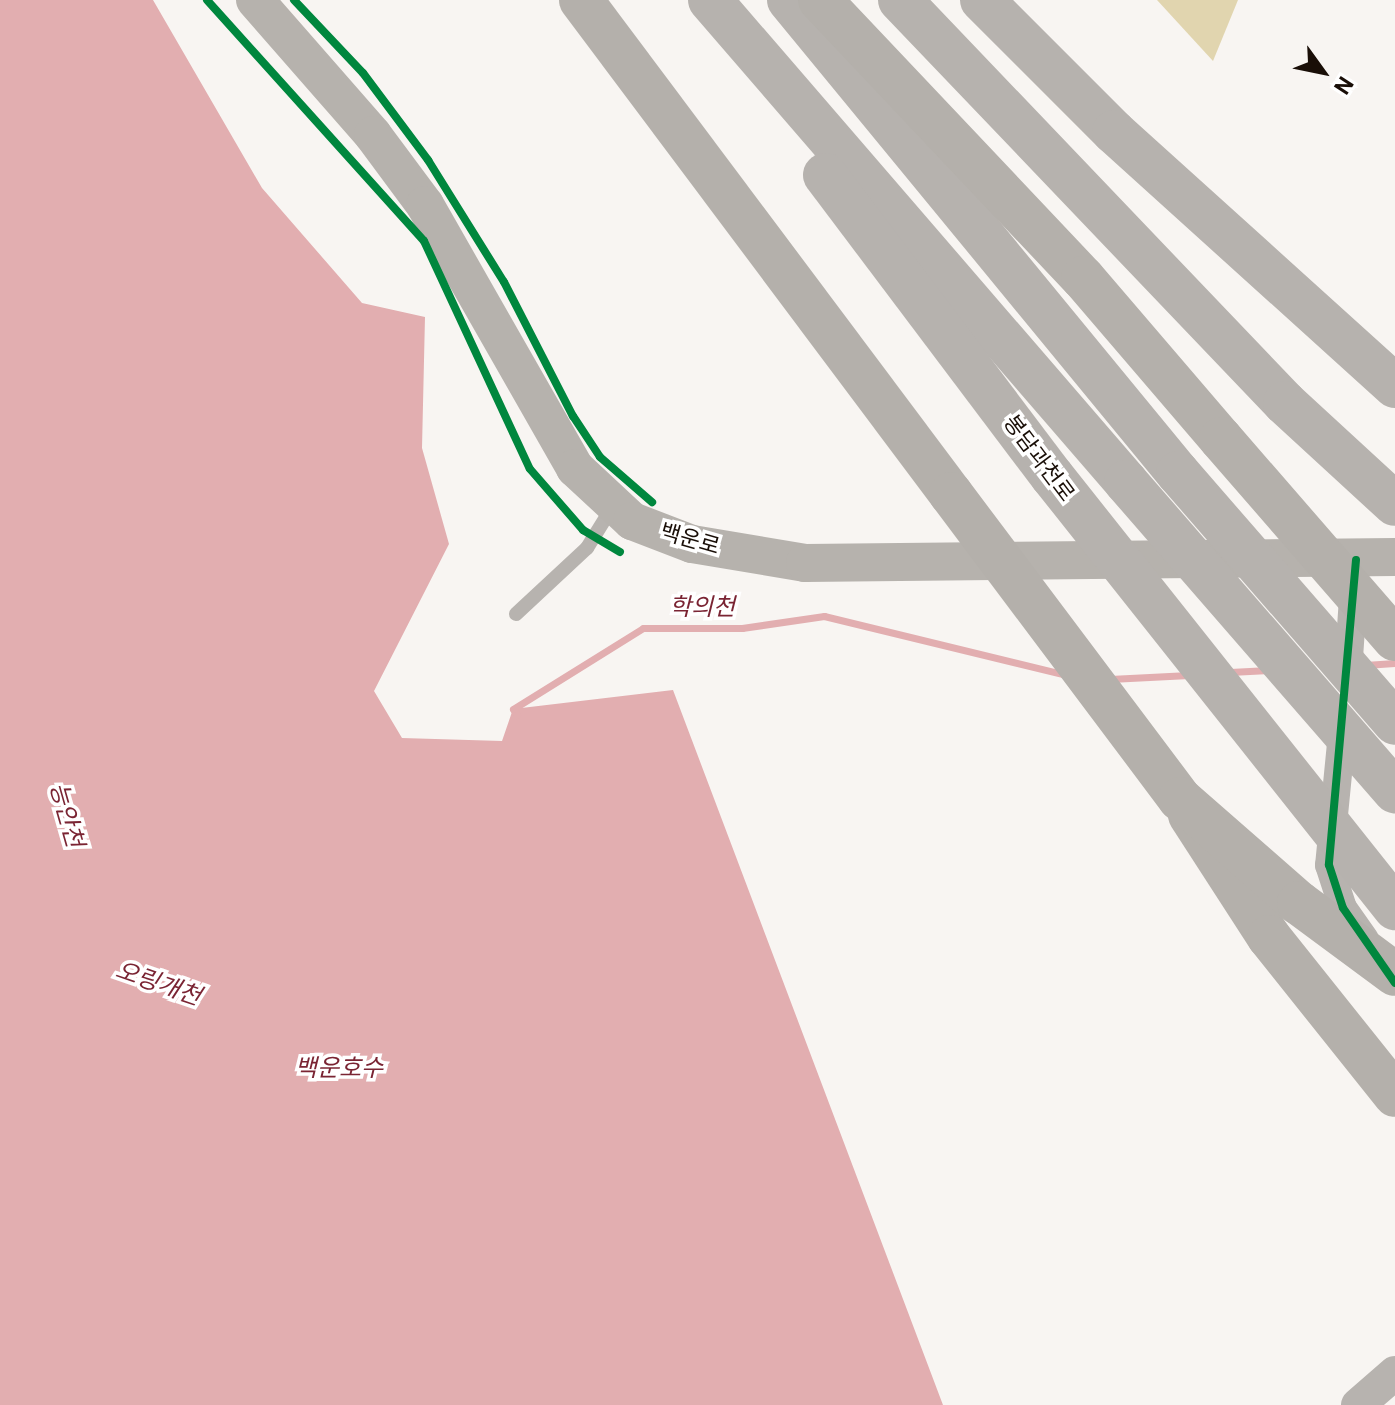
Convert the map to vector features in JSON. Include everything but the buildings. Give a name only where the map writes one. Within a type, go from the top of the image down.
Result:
[{"type":"highway","points":[[581,0],[1180,799],[1269,937],[1395,1095]]},
{"type":"highway","name":"봉담과천로","points":[[694,0],[1052,476],[1395,908]]},
{"type":"highway","points":[[710,0],[1395,791]]},
{"type":"highway","points":[[789,0],[1178,473],[1395,723]]},
{"type":"highway","points":[[820,0],[1083,278],[1395,639]]},
{"type":"highway","points":[[900,0],[1285,403],[1395,504]]},
{"type":"highway","points":[[982,0],[1114,132],[1395,386]]},
{"type":"highway","points":[[1180,799],[1299,903],[1395,974]]},
{"type":"main road","name":"백운로","points":[[255,0],[373,135],[425,205],[575,468],[632,521],[692,544],[805,563],[1356,560],[1395,557]]},
{"type":"street","points":[[1356,560],[1329,865],[1343,908],[1395,983]]},
{"type":"street","points":[[1358,1405],[1395,1373]]},
{"type":"lane","points":[[516,614],[587,548],[613,506]]},
{"type":"shaded area","points":[[1157,0],[1238,0],[1213,61]]},
{"type":"water","name":"백운호수","points":[[0,0],[153,0],[262,188],[362,303],[425,317],[422,448],[449,544],[374,691],[402,738],[502,741],[513,709],[673,690],[943,1405],[0,1405]]},
{"type":"waterway","name":"학의천","points":[[517,715],[513,709],[643,628],[742,628],[824,616],[1066,675]]},
{"type":"waterway","name":"학의천","points":[[1365,665],[1395,663]]},
{"type":"waterway","name":"학의천","points":[[1230,672],[1269,670]]},
{"type":"waterway","name":"학의천","points":[[1110,679],[1189,675]]},
{"type":"cycle path","points":[[207,0],[424,241],[530,469],[583,530],[620,552]]},
{"type":"cycle path","points":[[294,0],[363,73],[428,160],[504,282],[573,416],[600,457],[652,502]]},
{"type":"cycle path","points":[[1356,560],[1329,865],[1343,908],[1395,983]]},
{"type":"water label","name":"능안천","points":[[66,815]]},
{"type":"water label","name":"오링개천","points":[[158,984]]}]
